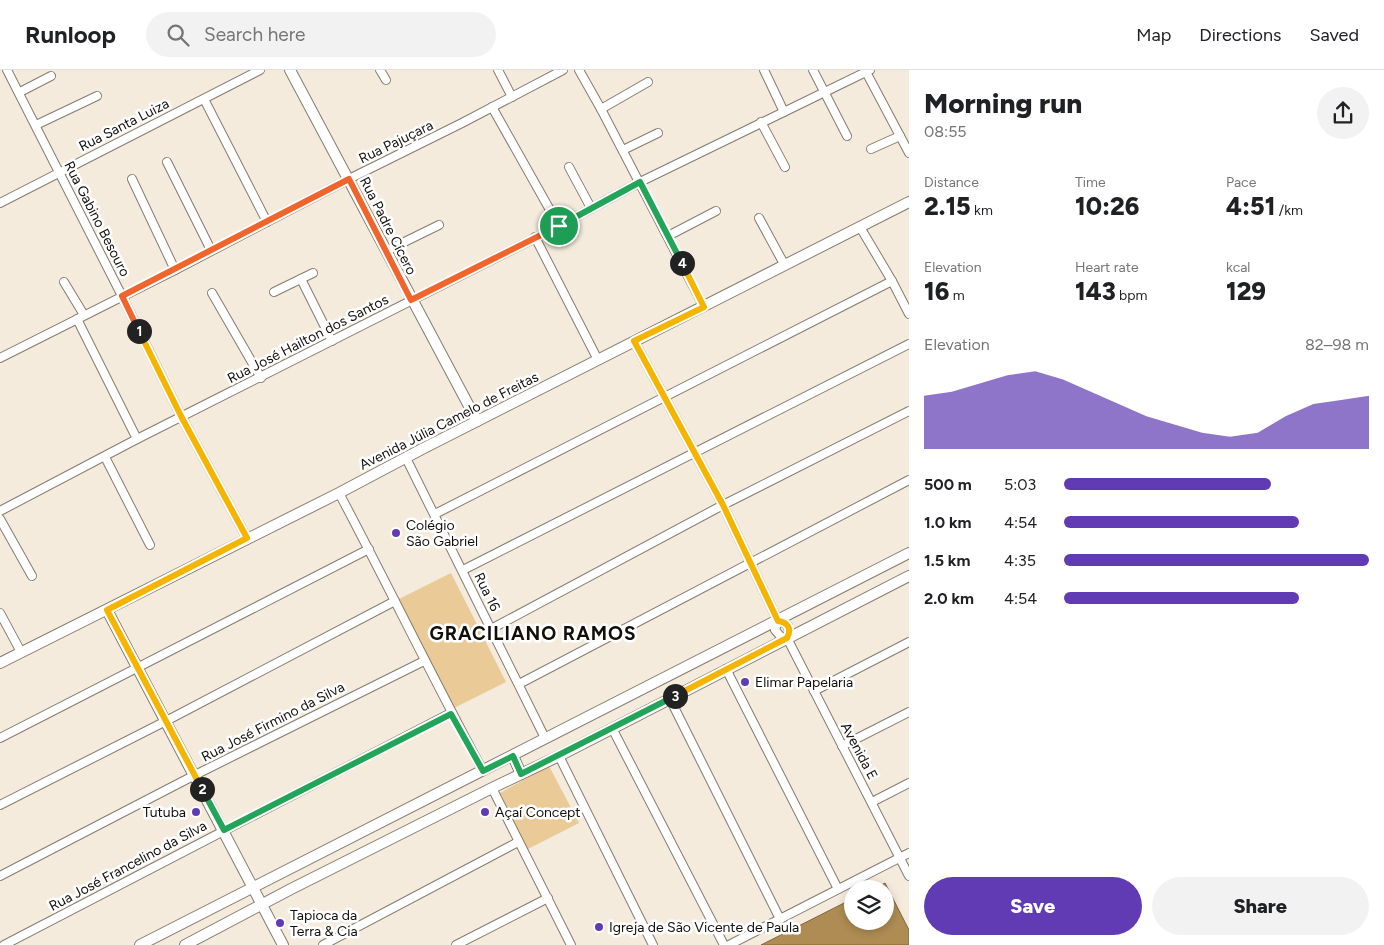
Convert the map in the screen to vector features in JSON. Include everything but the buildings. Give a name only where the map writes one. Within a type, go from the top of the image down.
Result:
[{"type":"street","name":"Rua Gabino Besouro","points":[[7,70],[20,92],[58,172],[182,418],[247,538]]},
{"type":"street","name":"Rua Santa Luiza","points":[[0,203],[260,70]]},
{"type":"street","name":"Rua Padre Cícero","points":[[290,70],[477,422]]},
{"type":"street","points":[[380,70],[386,80]]},
{"type":"street","points":[[498,70],[512,97]]},
{"type":"street","name":"Rua Pajuçara","points":[[0,358],[563,70]]},
{"type":"street","points":[[579,70],[601,108],[704,307]]},
{"type":"street","points":[[764,70],[784,112]]},
{"type":"street","points":[[813,70],[847,136]]},
{"type":"street","points":[[867,71],[909,153]]},
{"type":"street","name":"Rua José Hailton dos Santos","points":[[0,511],[137,439],[182,418],[559,226],[640,182],[867,71]]},
{"type":"street","points":[[20,92],[51,76]]},
{"type":"street","points":[[601,108],[648,82]]},
{"type":"street","points":[[36,125],[97,96]]},
{"type":"street","points":[[204,99],[267,222]]},
{"type":"street","points":[[492,107],[559,226]]},
{"type":"street","points":[[761,122],[785,167]]},
{"type":"street","points":[[623,150],[658,133]]},
{"type":"street","points":[[871,149],[900,136]]},
{"type":"street","points":[[167,162],[211,250]]},
{"type":"street","points":[[569,167],[591,208]]},
{"type":"street","points":[[132,179],[175,270]]},
{"type":"street","name":"Avenida Júlia Camelo de Freitas","points":[[0,663],[339,493],[704,307],[784,264],[909,202]]},
{"type":"street","points":[[668,236],[716,210]]},
{"type":"street","points":[[759,218],[784,264]]},
{"type":"street","points":[[386,251],[439,225]]},
{"type":"street","points":[[860,227],[909,314]]},
{"type":"street","points":[[536,237],[598,360]]},
{"type":"street","points":[[274,292],[313,273]]},
{"type":"street","points":[[301,279],[332,340]]},
{"type":"street","points":[[435,514],[892,281]]},
{"type":"street","points":[[64,282],[137,439]]},
{"type":"street","points":[[212,293],[261,378]]},
{"type":"street","name":"Avenida E","points":[[634,341],[723,505],[778,621],[775,630],[781,637],[787,638]]},
{"type":"street","points":[[462,570],[909,344]]},
{"type":"street","points":[[491,629],[723,505],[909,411]]},
{"type":"street","points":[[105,457],[150,545]]},
{"type":"street","name":"Rua 16","points":[[406,458],[545,738]]},
{"type":"street","points":[[519,684],[909,480]]},
{"type":"street","points":[[339,493],[396,601],[451,714],[483,771]]},
{"type":"street","points":[[0,519],[32,576]]},
{"type":"street","points":[[0,738],[369,549]]},
{"type":"street","points":[[140,945],[909,553]]},
{"type":"street","points":[[185,945],[909,576]]},
{"type":"street","points":[[0,805],[396,601]]},
{"type":"street","points":[[107,610],[283,945]]},
{"type":"street","points":[[0,613],[21,652]]},
{"type":"street","name":"Avenida E","points":[[778,621],[788,626],[790,632],[787,638]]},
{"type":"street","name":"Avenida E","points":[[787,638],[909,876]]},
{"type":"street","points":[[814,691],[909,642]]},
{"type":"street","name":"Rua José Firmino da Silva","points":[[0,876],[195,775],[424,661]]},
{"type":"street","points":[[726,670],[838,889]]},
{"type":"street","points":[[670,699],[780,919]]},
{"type":"street","points":[[842,746],[909,712]]},
{"type":"street","name":"Rua José Francelino da Silva","points":[[4,945],[451,714]]},
{"type":"street","points":[[612,728],[724,945]]},
{"type":"street","points":[[513,756],[521,774]]},
{"type":"street","points":[[559,756],[653,945]]},
{"type":"street","points":[[872,802],[909,783]]},
{"type":"street","points":[[492,788],[571,945]]},
{"type":"street","points":[[323,945],[518,842]]},
{"type":"street","points":[[729,945],[909,853]]},
{"type":"street","points":[[456,945],[548,898]]},
{"type":"shaded area","points":[[451,573],[506,682],[450,710],[395,601]]},
{"type":"shaded area","points":[[549,766],[579,823],[526,850],[500,793]]},
{"type":"shaded area","points":[[894,901],[909,930],[909,945],[761,945],[844,903],[844,930],[894,930]]},
{"type":"place","name":"Colégio São Gabriel","points":[[396,533]]},
{"type":"place","name":"Elimar Papelaria","points":[[745,682]]},
{"type":"place","name":"Tutuba","points":[[196,812]]},
{"type":"place","name":"Açaí Concept","points":[[485,812]]},
{"type":"place","name":"Tapioca da Terra & Cia","points":[[280,923]]},
{"type":"place","name":"Igreja de São Vicente de Paula","points":[[599,927]]},
{"type":"district","name":"GRACILIANO RAMOS","points":[[533,633]]},
{"type":"route","points":[[349,179],[411,300],[559,226],[640,182],[704,307],[634,341],[723,505],[778,621],[786,623],[788,626],[789,635],[787,638],[726,670],[521,774],[513,756],[483,771],[451,714],[224,830],[107,610],[247,538],[182,418],[122,296],[349,179]]}]
